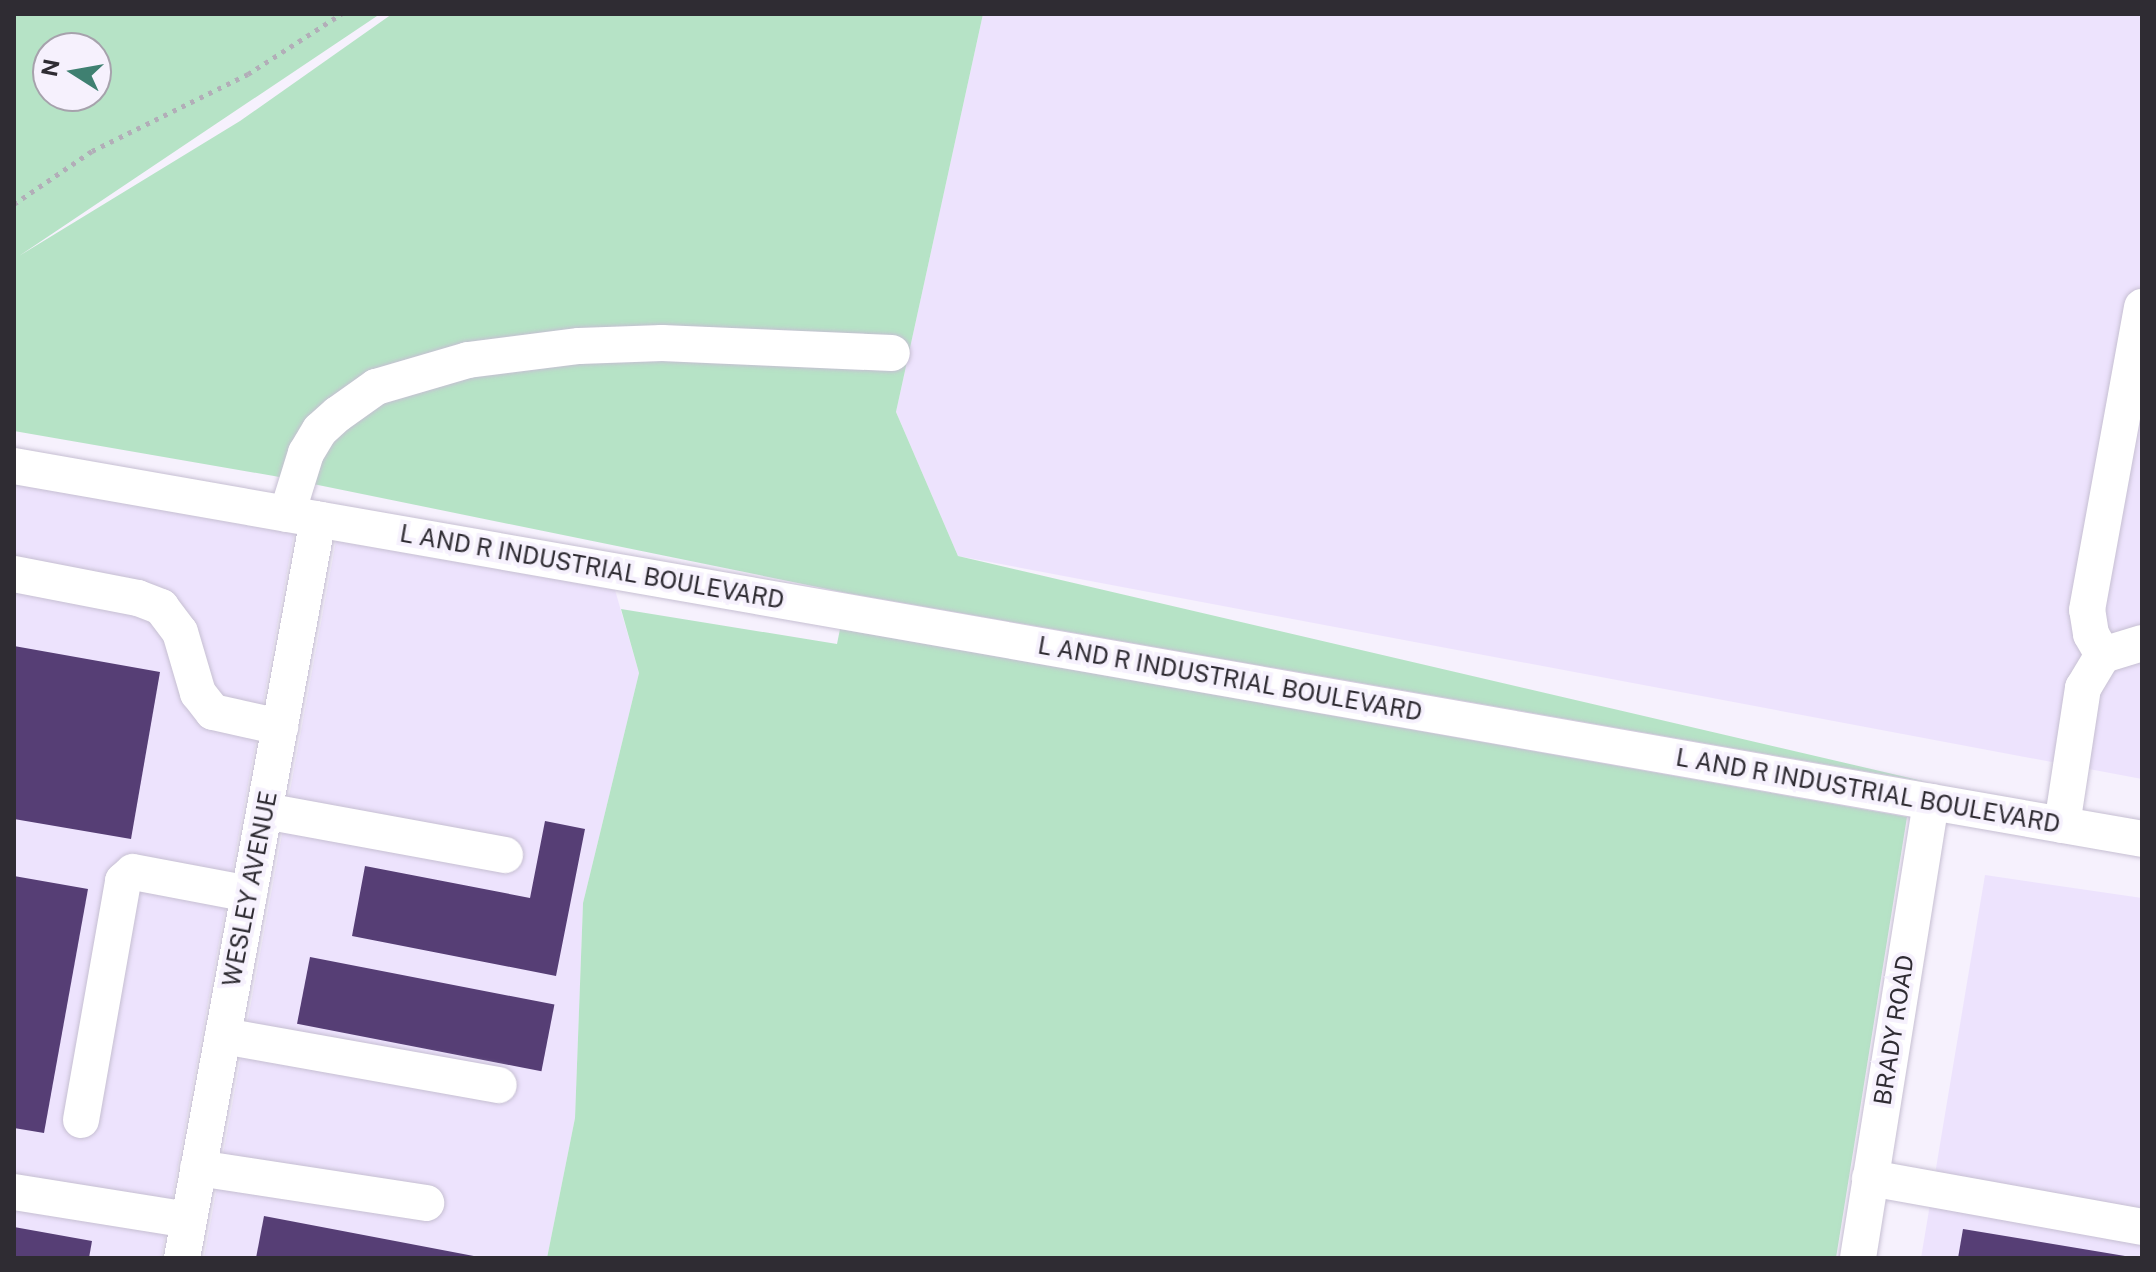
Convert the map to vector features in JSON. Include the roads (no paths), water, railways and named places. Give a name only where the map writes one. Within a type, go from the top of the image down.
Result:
[{"type":"street","points":[[2103,655],[2091,634],[2087,610],[2142,307]]},
{"type":"street","name":"WESLEY AVENUE","points":[[182,1258],[280,727],[303,516],[306,453],[320,430],[376,387],[468,360],[579,346],[662,343],[892,353]]},
{"type":"street","name":"L AND R INDUSTRIAL BOULEVARD","points":[[14,466],[2142,839]]},
{"type":"street","points":[[14,574],[138,598],[161,607],[180,632],[198,693],[213,712],[280,727]]},
{"type":"street","points":[[2062,825],[2083,688],[2103,655],[2142,643]]},
{"type":"street","name":"BRADY ROAD","points":[[1858,1258],[1931,802]]},
{"type":"street","points":[[265,811],[505,855]]},
{"type":"street","points":[[81,1120],[123,881],[133,872],[249,894]]},
{"type":"street","points":[[223,1036],[499,1085]]},
{"type":"street","points":[[198,1168],[426,1203]]},
{"type":"street","points":[[1870,1178],[2142,1227]]},
{"type":"street","points":[[14,1192],[189,1220]]}]
